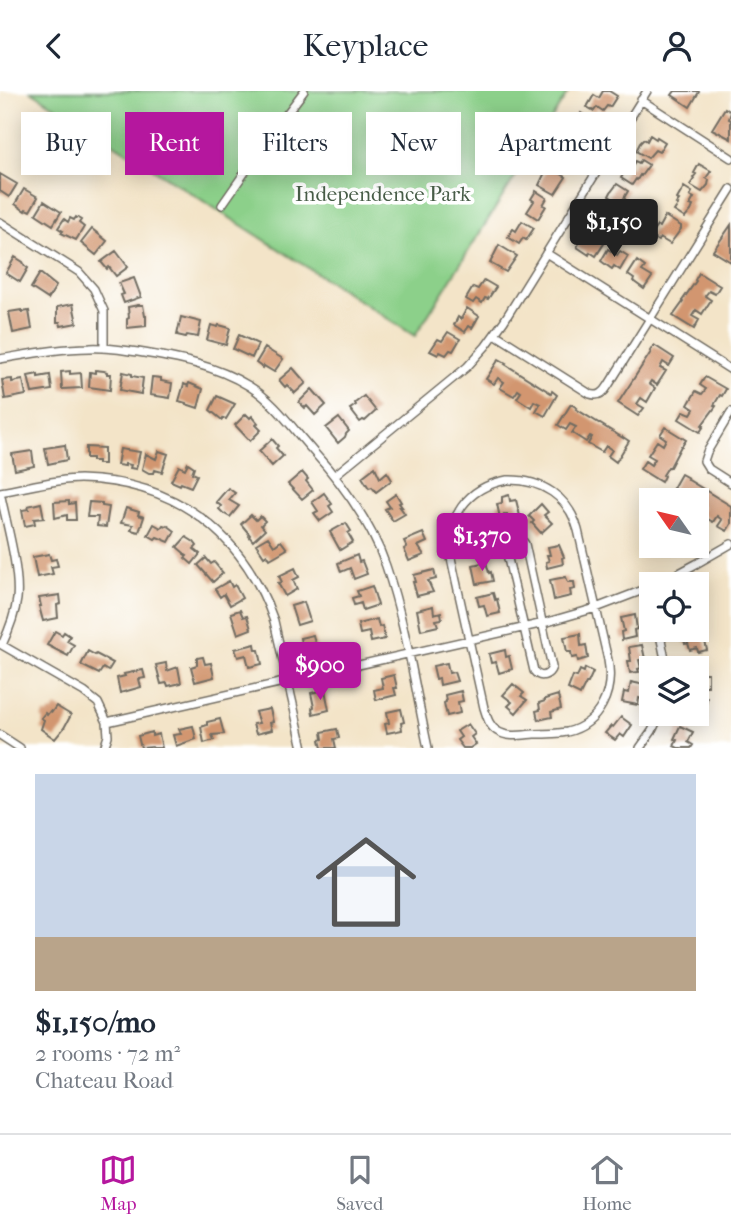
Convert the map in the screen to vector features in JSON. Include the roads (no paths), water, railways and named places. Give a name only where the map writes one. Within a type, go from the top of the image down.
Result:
[{"type":"street","points":[[222,205],[304,91]]},
{"type":"street","points":[[335,475],[449,383],[478,355],[495,334],[647,91]]},
{"type":"street","points":[[641,100],[731,158]]},
{"type":"street","points":[[495,334],[590,394],[597,395],[606,390],[731,190]]},
{"type":"street","points":[[0,222],[79,272],[94,289],[104,311],[104,348]]},
{"type":"street","points":[[546,253],[731,370]]},
{"type":"street","points":[[0,359],[54,350],[104,348],[182,359],[210,367],[250,386],[272,405],[335,475],[360,512],[382,557],[391,580],[428,748]]},
{"type":"street","points":[[731,412],[704,461],[709,469],[731,483]]},
{"type":"street","points":[[104,748],[107,722],[101,708],[92,698],[1,645],[12,622],[18,596],[0,492],[76,479],[101,480],[139,487],[193,511],[225,538],[258,582],[274,621],[303,748]]},
{"type":"street","points":[[517,480],[536,483],[552,491],[566,504],[576,521],[596,608],[610,669],[608,693],[592,718],[569,731],[508,736],[491,726],[484,708],[451,558],[450,534],[464,504],[487,485],[496,482],[517,480]]},
{"type":"street","points":[[512,536],[524,541],[544,623],[552,667],[544,676],[537,675],[533,668],[523,627],[505,546],[512,536]]},
{"type":"street","points":[[682,572],[731,544]]},
{"type":"street","points":[[107,722],[544,623],[639,592]]},
{"type":"street","points":[[640,748],[654,726]]},
{"type":"street","points":[[0,735],[20,748]]},
{"type":"park label","name":"Independence Park","points":[[383,194]]}]
